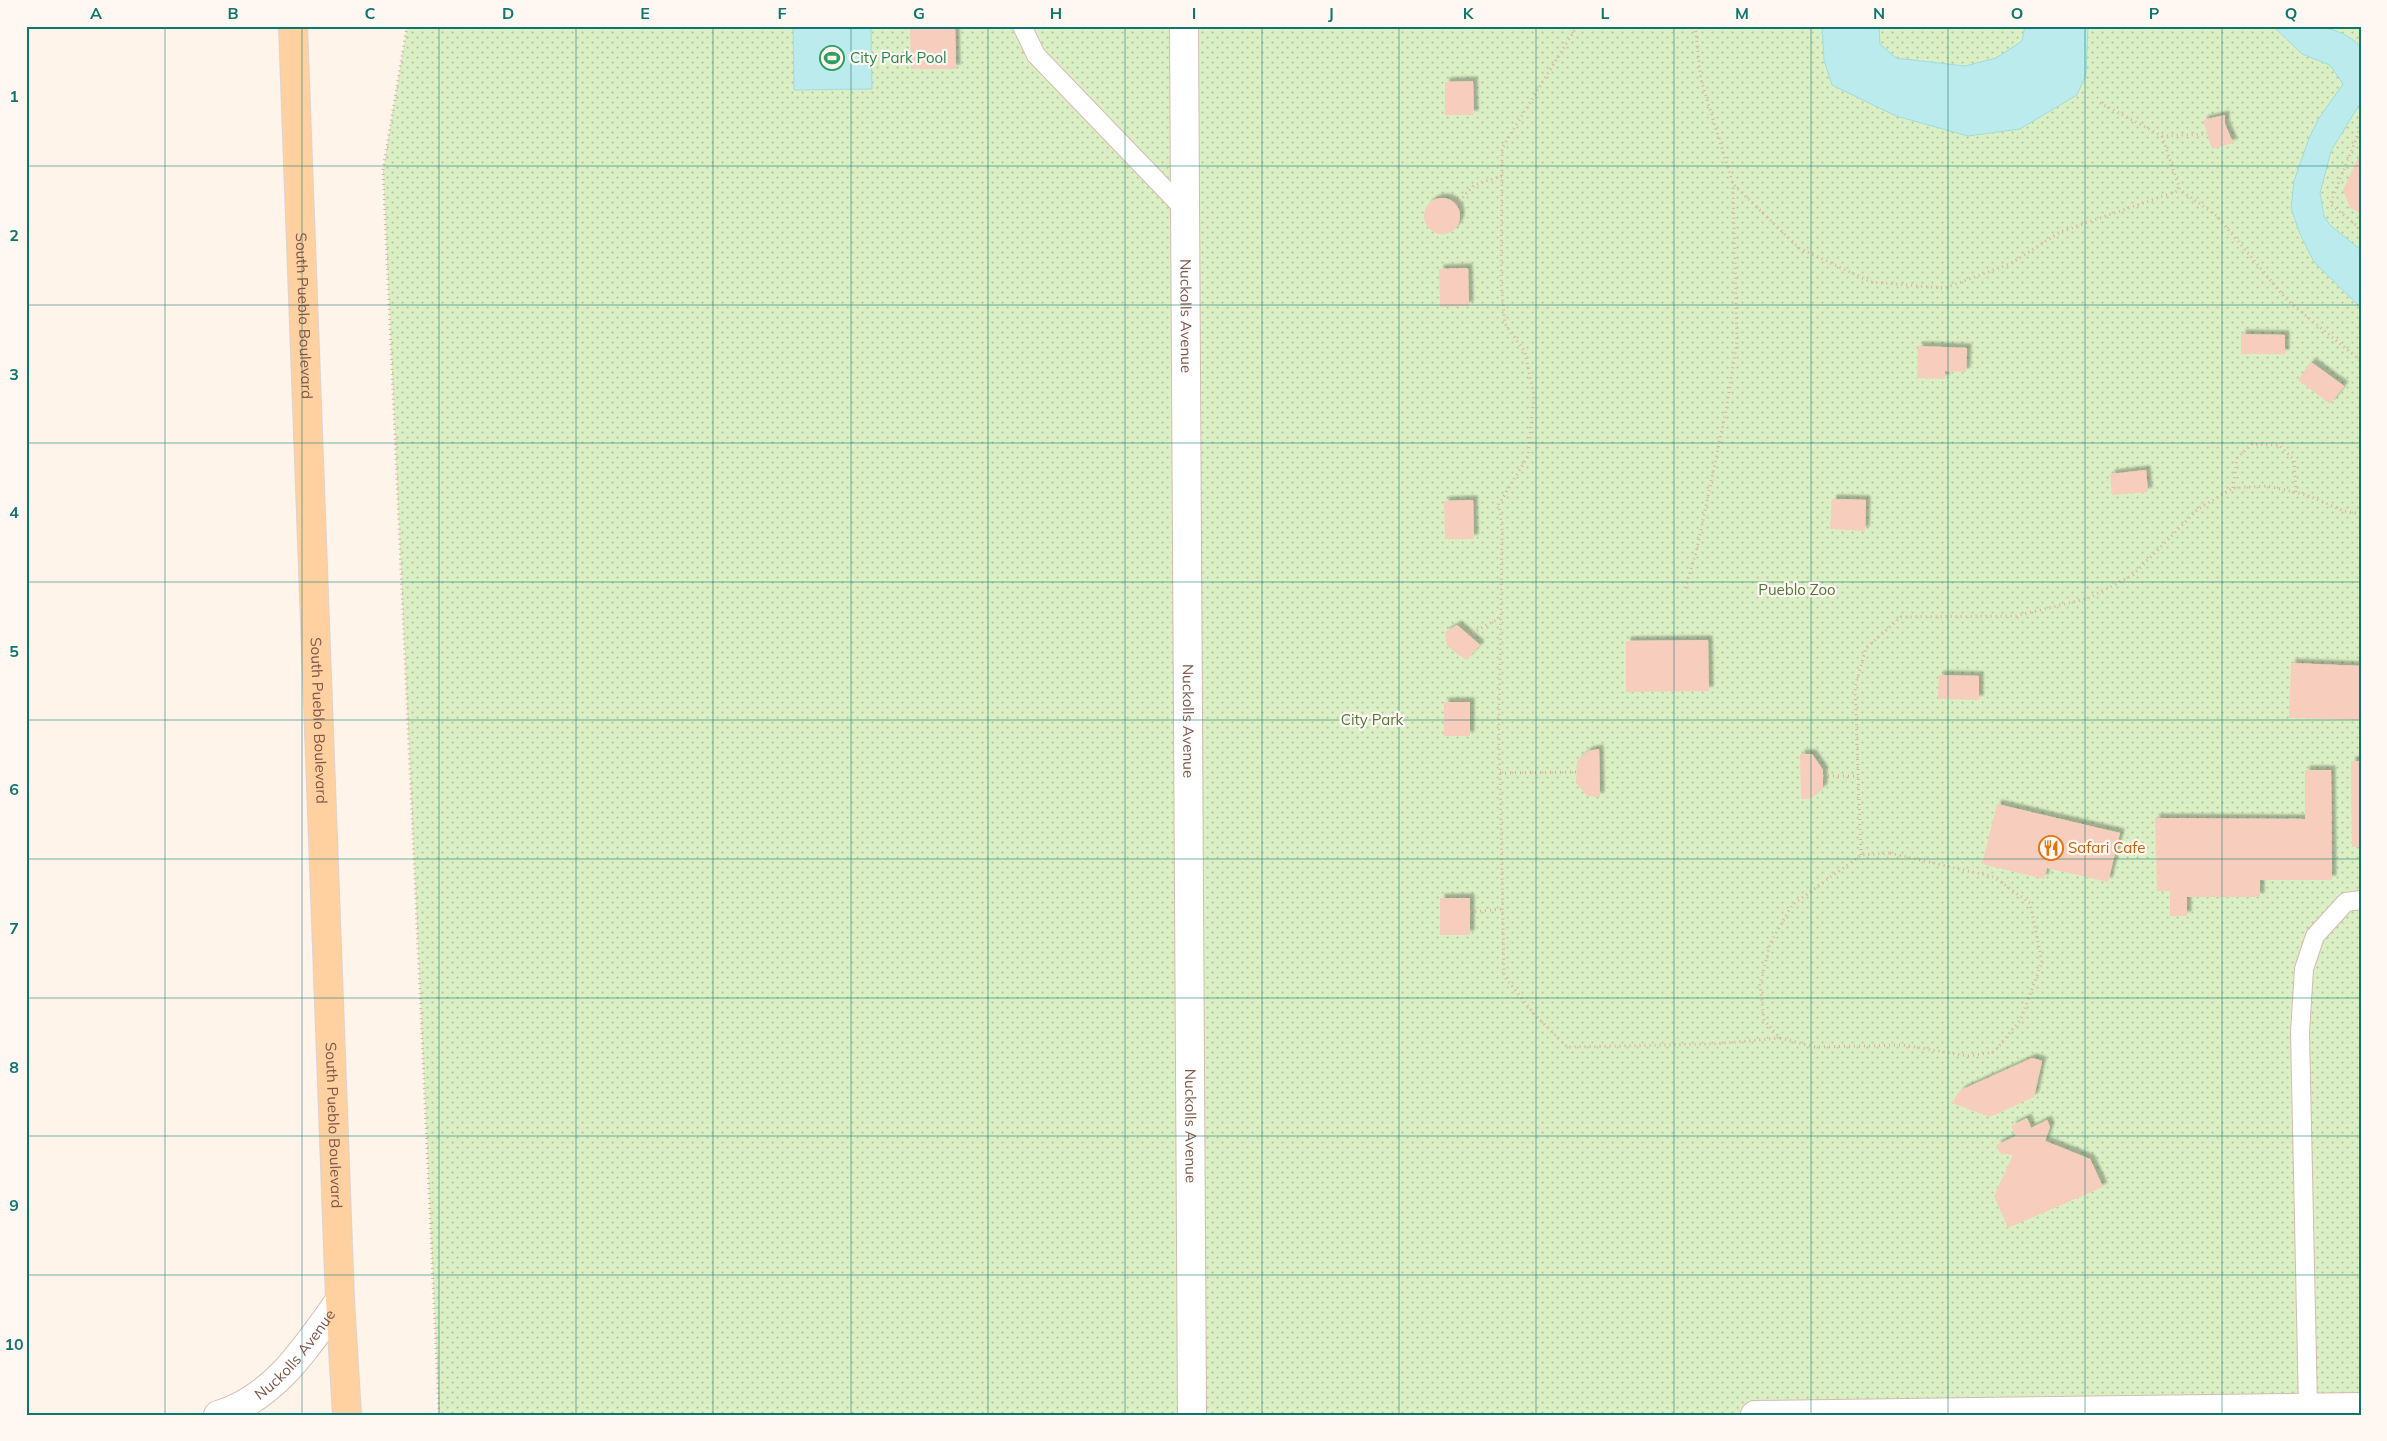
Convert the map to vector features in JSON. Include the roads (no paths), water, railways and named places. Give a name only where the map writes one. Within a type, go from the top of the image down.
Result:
[{"type":"main road","name":"South Pueblo Boulevard","points":[[294,26],[340,1300],[347,1415]]},
{"type":"street","name":"Nuckolls Avenue","points":[[1184,26],[1192,1415]]},
{"type":"street","name":"Nuckolls Avenue","points":[[218,1415],[249,1402],[284,1374],[340,1300]]},
{"type":"street","points":[[1755,1415],[2361,1407]]},
{"type":"lane","points":[[1022,26],[1036,55],[1186,211]]},
{"type":"lane","points":[[2308,1408],[2300,1033],[2304,969],[2315,936],[2346,902],[2361,900]]},
{"type":"water","name":"City Park Pool","points":[[793,26],[871,26],[872,89],[794,90]]},
{"type":"water","points":[[1822,26],[1879,26],[1880,44],[1896,58],[1965,66],[1996,58],[2022,41],[2025,26],[2088,26],[2086,74],[2077,95],[2020,129],[1968,136],[1896,116],[1832,85],[1824,60]]},
{"type":"water","points":[[2273,26],[2309,26],[2331,29],[2352,39],[2361,47],[2361,102],[2331,151],[2320,193],[2324,216],[2330,225],[2361,250],[2361,308],[2314,262],[2300,234],[2291,208],[2294,181],[2309,138],[2319,118],[2343,84],[2330,65],[2302,54]]},
{"type":"place","name":"City Park Pool","points":[[832,58]]},
{"type":"place","name":"Safari Cafe","points":[[2051,848]]},
{"type":"park label","name":"Pueblo Zoo","points":[[1797,590]]},
{"type":"park label","name":"City Park","points":[[1372,720]]}]
